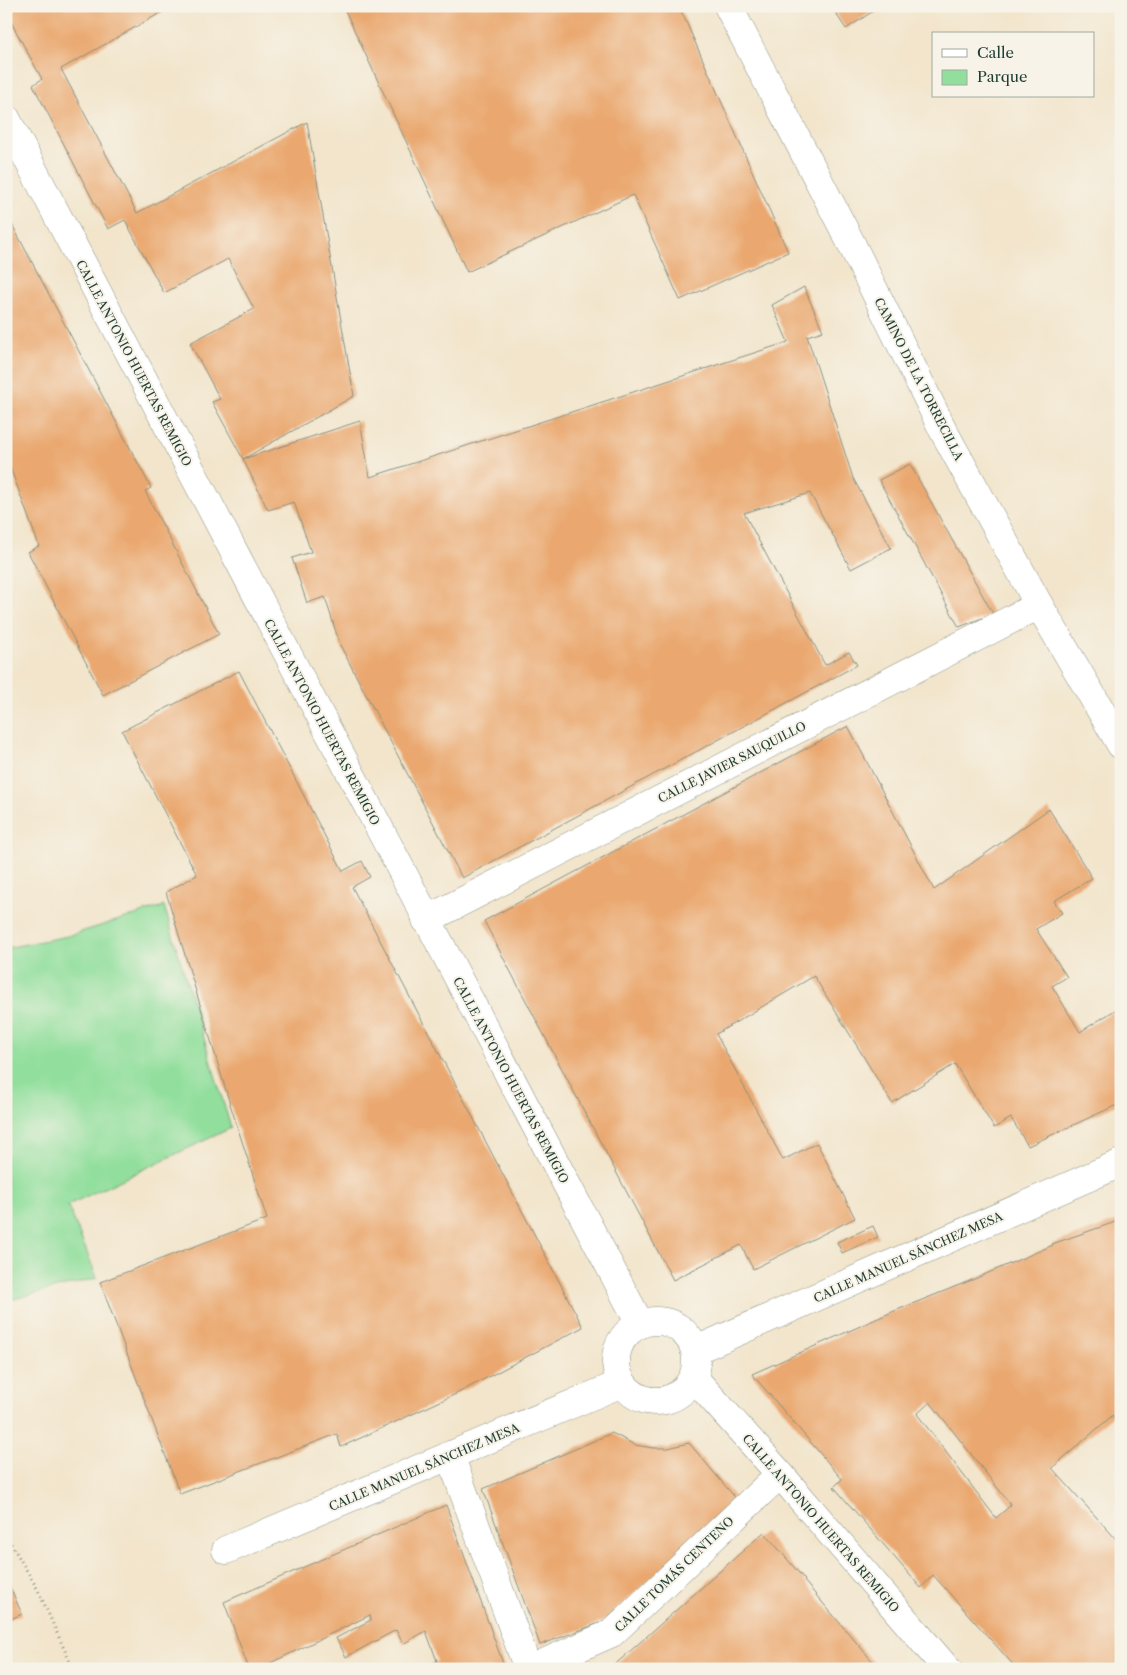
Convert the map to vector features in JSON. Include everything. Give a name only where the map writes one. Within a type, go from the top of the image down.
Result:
[{"type":"street","name":"CAMINO DE LA TORRECILLA","points":[[728,6],[850,241],[944,432],[1039,605],[1121,745]]},
{"type":"street","name":"CALLE ANTONIO HUERTAS REMIGIO","points":[[6,118],[640,1324]]},
{"type":"street","name":"CALLE JAVIER SAUQUILLO","points":[[426,920],[1039,605]]},
{"type":"street","name":"CALLE MANUEL SÁNCHEZ MESA","points":[[696,1350],[1121,1163]]},
{"type":"street","points":[[652,1321],[665,1322],[677,1326],[688,1336],[696,1350],[697,1364],[694,1378],[682,1393],[669,1400],[645,1401],[630,1393],[622,1383],[616,1369],[618,1348],[623,1338],[630,1330],[640,1324],[652,1321]]},
{"type":"street","name":"CALLE ANTONIO HUERTAS REMIGIO","points":[[694,1378],[780,1474],[935,1664]]},
{"type":"street","name":"CALLE MANUEL SÁNCHEZ MESA","points":[[226,1550],[622,1383]]},
{"type":"street","name":"CALLE TOMÁS CENTENO","points":[[450,1455],[529,1669],[612,1633],[780,1474]]},
{"type":"path","points":[[6,1535],[38,1590],[73,1669]]},
{"type":"green space","points":[[164,906],[231,1128],[68,1205],[97,1278],[6,1301],[6,948],[68,936]]},
{"type":"building","points":[[6,6],[173,6],[61,69],[137,213],[307,122],[354,396],[243,459],[212,402],[220,399],[190,343],[254,309],[228,259],[164,293],[125,220],[108,229],[33,85],[42,79],[6,13]]},
{"type":"building","points":[[343,6],[679,6],[788,252],[680,300],[633,195],[467,272]]},
{"type":"building","points":[[831,6],[881,6],[846,29]]},
{"type":"building","points":[[6,213],[151,488],[145,491],[219,634],[103,695],[28,552],[39,546],[6,456]]},
{"type":"building","points":[[804,287],[823,331],[807,336],[853,478],[891,548],[851,569],[810,493],[744,513],[825,665],[849,652],[857,665],[462,878],[340,645],[325,597],[307,603],[292,558],[311,552],[294,502],[268,510],[243,459],[360,421],[370,477],[788,342],[772,305]]},
{"type":"building","points":[[910,464],[993,614],[959,627],[879,480]]},
{"type":"building","points":[[239,671],[343,871],[362,861],[370,877],[352,887],[583,1327],[456,1394],[341,1447],[337,1434],[180,1494],[100,1282],[267,1219],[166,892],[197,875],[122,731]]},
{"type":"building","points":[[848,726],[934,890],[1049,809],[1092,878],[1054,901],[1062,913],[1036,929],[1067,977],[1052,986],[1080,1032],[1120,1007],[1121,1009],[1121,1049],[1119,1050],[1121,1054],[1121,1103],[1028,1146],[1011,1118],[994,1128],[955,1064],[892,1103],[814,976],[716,1034],[783,1160],[817,1143],[855,1218],[753,1269],[741,1245],[673,1280],[484,921]]},
{"type":"building","points":[[1121,1220],[1121,1437],[1113,1415],[1052,1468],[1116,1539],[1121,1535],[1121,1669],[1017,1669],[933,1575],[921,1588],[834,1487],[842,1479],[752,1374],[1052,1244]],"holes":[[[930,1402],[1011,1505],[996,1518],[917,1414]]]},
{"type":"building","points":[[873,1226],[878,1237],[842,1253],[837,1242]]},
{"type":"building","points":[[612,1433],[635,1445],[653,1448],[668,1448],[689,1443],[738,1501],[602,1622],[540,1645],[483,1489]]},
{"type":"building","points":[[446,1505],[505,1669],[426,1669],[437,1661],[426,1631],[403,1644],[396,1630],[346,1657],[336,1638],[371,1620],[370,1615],[258,1669],[249,1669],[224,1602]]},
{"type":"building","points":[[764,1532],[879,1669],[610,1669]]},
{"type":"building","points":[[6,1578],[22,1614],[6,1621]]}]
